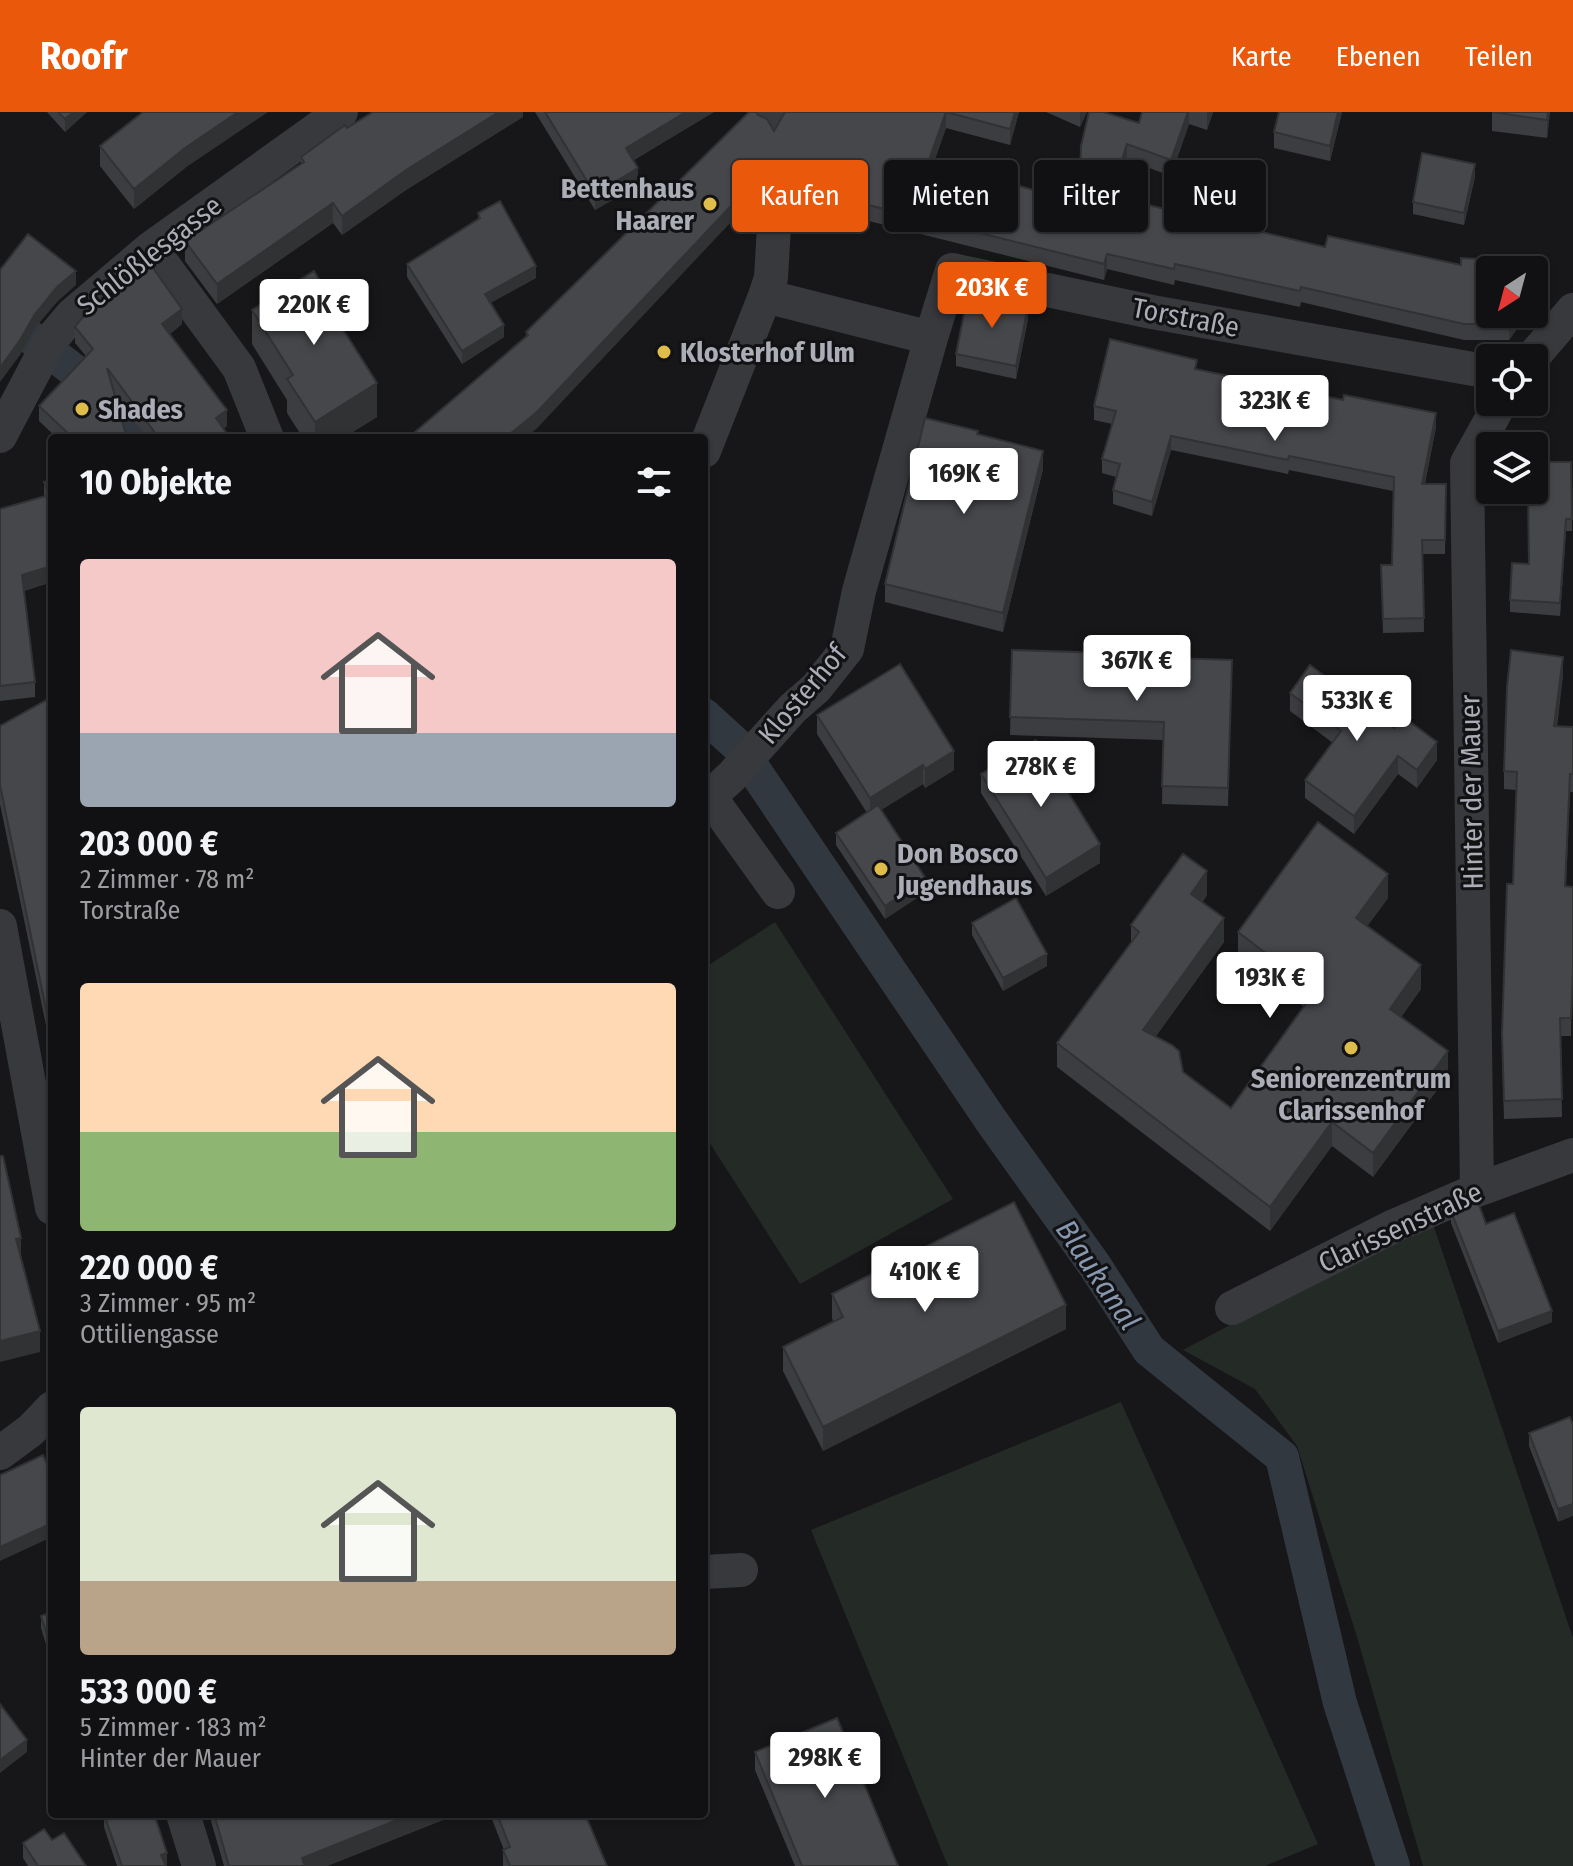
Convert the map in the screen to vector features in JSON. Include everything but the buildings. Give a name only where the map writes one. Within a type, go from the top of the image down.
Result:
[{"type":"street","name":"Schlößlesgasse","points":[[0,436],[50,341],[72,315],[151,248],[341,112]]},
{"type":"street","points":[[708,441],[771,278],[774,232]]},
{"type":"street","points":[[151,248],[239,368],[265,434]]},
{"type":"street","name":"Torstraße","points":[[931,338],[952,270],[1152,312],[1476,370]]},
{"type":"street","points":[[765,296],[931,338]]},
{"type":"street","points":[[1544,344],[1573,310]]},
{"type":"street","name":"Klosterhof","points":[[715,792],[793,708],[816,688],[847,649],[859,591],[931,338]]},
{"type":"street","name":"Hinter der Mauer","points":[[1477,1190],[1467,463],[1493,416]]},
{"type":"street","points":[[715,792],[778,892]]},
{"type":"street","points":[[0,926],[43,1108],[48,1164]]},
{"type":"street","name":"Clarissenstraße","points":[[1232,1308],[1394,1226],[1477,1190],[1573,1155]]},
{"type":"street","points":[[0,1453],[31,1430],[48,1412]]},
{"type":"street","points":[[708,1572],[741,1570]]},
{"type":"street","points":[[184,1818],[199,1866]]},
{"type":"shaded area","points":[[775,922],[953,1199],[800,1284],[708,1140],[708,965]]},
{"type":"shaded area","points":[[1431,1218],[1573,1638],[1573,1866],[1423,1866],[1357,1637],[1297,1446],[1255,1389],[1183,1350]]},
{"type":"shaded area","points":[[1121,1402],[1318,1844],[1265,1866],[948,1866],[811,1530]]},
{"type":"waterway","name":"Blaukanal","points":[[0,314],[126,410],[138,434]]},
{"type":"waterway","name":"Blaukanal","points":[[708,719],[738,746],[990,1119],[1095,1266],[1149,1350],[1282,1457],[1340,1703],[1393,1866]]},
{"type":"place","name":"Bettenhaus Haarer","points":[[710,204]]},
{"type":"place","name":"Klosterhof Ulm","points":[[664,352]]},
{"type":"place","name":"Shades","points":[[82,409]]},
{"type":"place","name":"Don Bosco Jugendhaus","points":[[881,869]]},
{"type":"place","name":"Seniorenzentrum Clarissenhof","points":[[1351,1048]]}]
